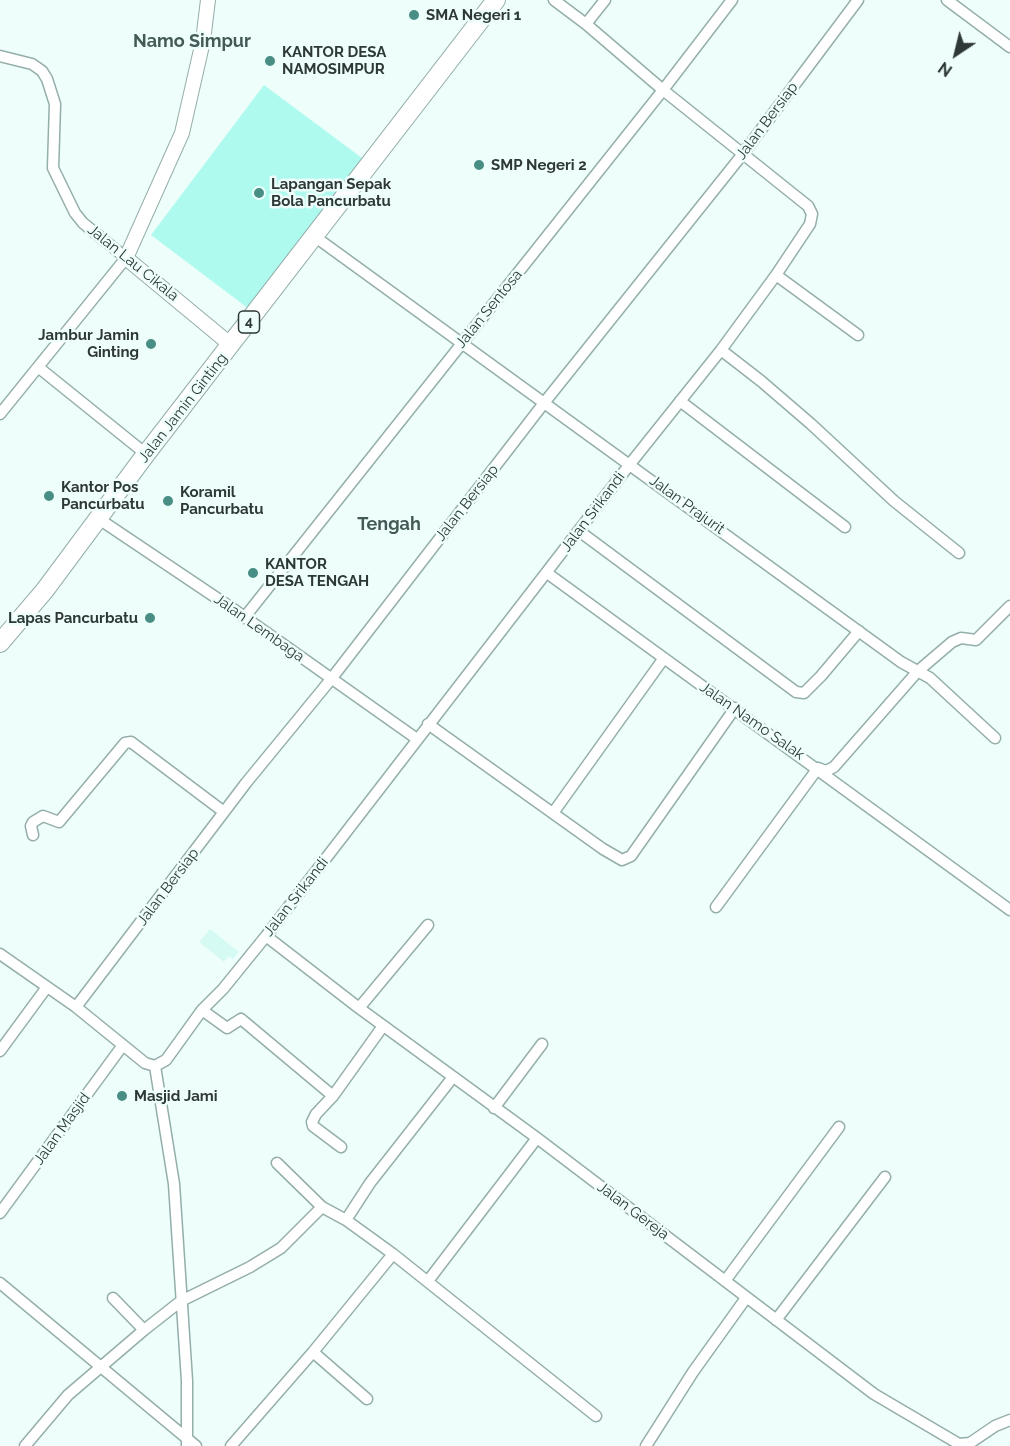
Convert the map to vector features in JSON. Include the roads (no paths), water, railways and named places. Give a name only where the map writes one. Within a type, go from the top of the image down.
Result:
[{"type":"highway","name":"Jalan Jamin Ginting","points":[[0,643],[45,590],[146,454],[496,0]]},
{"type":"street","points":[[0,414],[126,258],[182,134],[203,41],[208,0]]},
{"type":"street","name":"Jalan Srikandi","points":[[155,1066],[166,1060],[202,1010],[223,989],[266,936],[428,724],[721,350],[806,234],[812,214],[808,206],[742,155],[586,24],[554,0]]},
{"type":"street","points":[[586,24],[605,0]]},
{"type":"street","name":"Jalan Sentosa","points":[[244,618],[732,0]]},
{"type":"street","name":"Jalan Bersiap","points":[[76,1007],[224,812],[332,678],[544,403],[742,155],[858,0]]},
{"type":"street","points":[[947,0],[1010,47]]},
{"type":"street","name":"Jalan Lau Cikala","points":[[0,56],[32,64],[42,71],[47,79],[55,104],[52,168],[75,213],[83,223],[231,345]]},
{"type":"street","name":"Jalan Prajurit","points":[[314,236],[901,662],[943,688],[995,738]]},
{"type":"street","points":[[776,275],[858,336]]},
{"type":"street","points":[[721,350],[811,424],[894,501],[959,553]]},
{"type":"street","points":[[38,368],[146,454]]},
{"type":"street","points":[[680,401],[845,526]]},
{"type":"street","name":"Jalan Lembaga","points":[[99,519],[332,678],[417,739]]},
{"type":"street","points":[[579,531],[796,692],[804,693],[859,631]]},
{"type":"street","name":"Jalan Namo Salak","points":[[547,573],[818,768],[716,908]]},
{"type":"street","points":[[818,768],[826,771],[834,766],[918,671],[959,639],[976,640],[1010,606]]},
{"type":"street","points":[[553,813],[664,658]]},
{"type":"street","points":[[428,724],[618,860],[622,860],[631,855],[735,708]]},
{"type":"street","points":[[33,835],[31,826],[33,822],[43,816],[59,822],[125,743],[131,742],[224,812]]},
{"type":"street","points":[[818,768],[1010,909]]},
{"type":"street","points":[[358,1008],[428,925]]},
{"type":"street","name":"Jalan Gereja","points":[[266,936],[358,1008],[537,1138],[874,1394],[959,1444],[970,1443],[995,1426],[1010,1420]]},
{"type":"street","points":[[0,954],[76,1007],[145,1063],[155,1066],[174,1184],[187,1381],[187,1442]]},
{"type":"street","points":[[0,1051],[47,987]]},
{"type":"street","points":[[202,1010],[227,1028],[241,1019],[333,1096]]},
{"type":"street","points":[[341,1147],[313,1126],[312,1122],[383,1026]]},
{"type":"street","points":[[494,1108],[542,1044]]},
{"type":"street","name":"Jalan Masjid","points":[[0,1213],[123,1045]]},
{"type":"street","points":[[346,1220],[370,1184],[453,1077]]},
{"type":"street","points":[[724,1281],[839,1127]]},
{"type":"street","points":[[428,1281],[537,1138]]},
{"type":"street","points":[[277,1163],[322,1207],[346,1220],[393,1254],[596,1416]]},
{"type":"street","points":[[776,1320],[885,1177]]},
{"type":"street","points":[[25,1446],[68,1395],[144,1330],[181,1301],[250,1267],[281,1248],[322,1207]]},
{"type":"street","points":[[231,1446],[313,1352],[393,1254]]},
{"type":"street","points":[[0,1283],[187,1442],[196,1446]]},
{"type":"street","points":[[113,1298],[144,1330]]},
{"type":"street","points":[[646,1446],[693,1372],[746,1298]]},
{"type":"street","points":[[313,1352],[367,1399]]},
{"type":"place","name":"SMA Negeri 1","points":[[414,15]]},
{"type":"place","name":"KANTOR DESA NAMOSIMPUR","points":[[270,61]]},
{"type":"place","name":"SMP Negeri 2","points":[[479,165]]},
{"type":"place","name":"Lapangan Sepak Bola Pancurbatu","points":[[259,193]]},
{"type":"place","name":"Jambur Jamin Ginting","points":[[151,344]]},
{"type":"place","name":"Kantor Pos Pancurbatu","points":[[49,496]]},
{"type":"place","name":"Koramil Pancurbatu","points":[[168,501]]},
{"type":"place","name":"KANTOR DESA TENGAH","points":[[253,573]]},
{"type":"place","name":"Lapas Pancurbatu","points":[[150,618]]},
{"type":"place","name":"Masjid Jami","points":[[122,1096]]},
{"type":"district","name":"Namo Simpur","points":[[192,42]]},
{"type":"district","name":"Tengah","points":[[389,525]]}]
